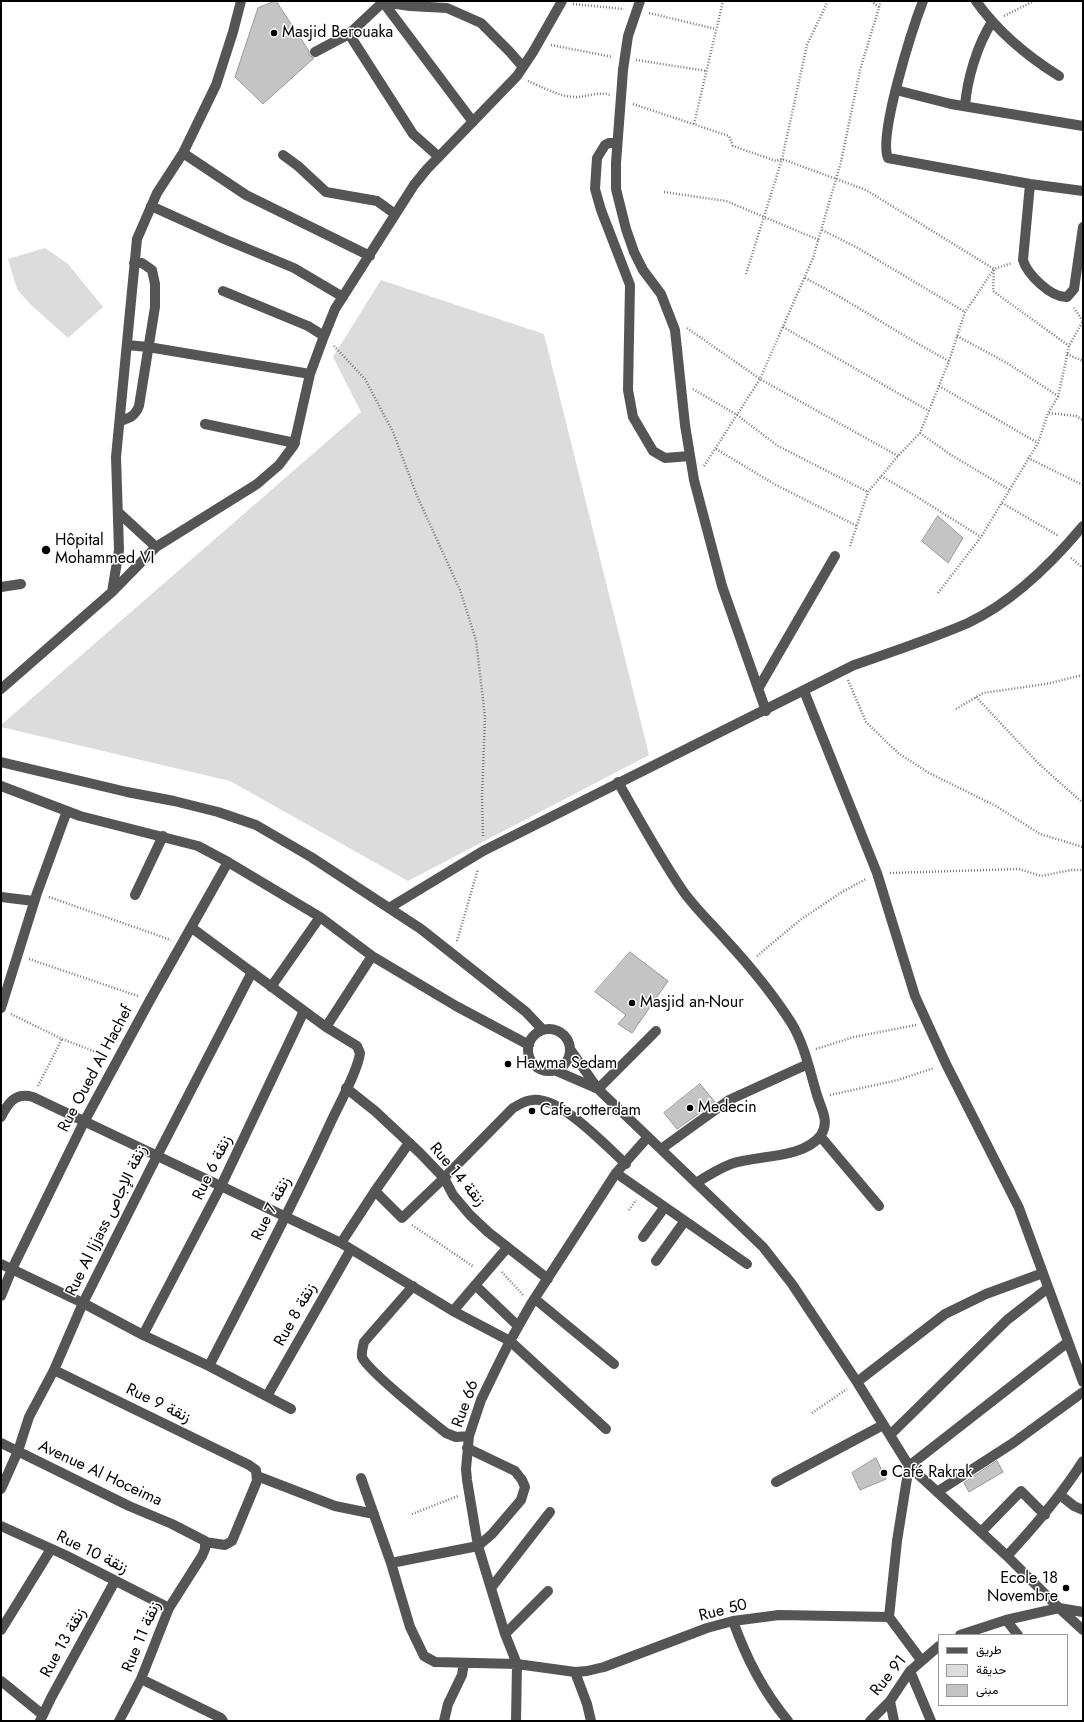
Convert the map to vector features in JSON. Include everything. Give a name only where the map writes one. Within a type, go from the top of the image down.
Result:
[{"type":"street","points":[[1,689],[112,592],[156,547],[257,484],[279,465],[295,443],[310,374],[324,336],[343,296],[414,185],[439,156],[520,72],[562,1]]},
{"type":"street","points":[[640,1],[628,36],[623,70],[617,143],[616,189],[626,229],[634,252],[643,270],[661,294],[675,330],[680,382],[694,480],[722,586],[766,710]]},
{"type":"street","points":[[923,1],[911,36],[888,122],[886,147],[888,158],[1030,184],[1083,191]]},
{"type":"street","points":[[976,1],[992,22],[1031,57],[1059,76]]},
{"type":"street","points":[[112,592],[119,550],[116,457],[136,239],[151,206],[183,153],[216,85],[243,2]]},
{"type":"street","points":[[383,2],[410,6],[447,8],[481,23],[509,51],[520,72]]},
{"type":"street","points":[[315,52],[349,34],[383,2]]},
{"type":"street","points":[[383,2],[473,122]]},
{"type":"street","points":[[965,106],[977,52],[992,22]]},
{"type":"street","points":[[349,34],[413,134],[439,156]]},
{"type":"street","points":[[896,90],[926,99],[1083,126]]},
{"type":"street","points":[[617,143],[609,143],[605,145],[596,158],[595,189],[600,210],[630,285],[628,390],[633,417],[653,451],[666,458],[690,456]]},
{"type":"street","points":[[183,153],[246,195],[370,256]]},
{"type":"street","points":[[283,155],[298,166],[326,192],[377,202],[395,214]]},
{"type":"street","points":[[1030,184],[1023,260],[1027,269],[1041,284],[1056,294],[1067,297],[1074,289],[1080,259],[1083,227]]},
{"type":"street","points":[[151,206],[224,239],[290,266],[343,296]]},
{"type":"street","points":[[120,421],[130,418],[136,413],[139,406],[155,307],[155,284],[152,270],[142,263],[134,263]]},
{"type":"street","points":[[223,291],[308,326],[324,336]]},
{"type":"street","points":[[127,345],[148,347],[310,374]]},
{"type":"street","points":[[205,424],[295,443]]},
{"type":"street","points":[[118,512],[156,547]]},
{"type":"street","points":[[388,908],[483,851],[854,665],[933,637],[979,617],[1011,596],[1030,580],[1083,526]]},
{"type":"street","points":[[758,689],[835,556]]},
{"type":"street","points":[[1,587],[21,584]]},
{"type":"street","points":[[804,690],[877,873],[915,996],[946,1064],[1019,1208],[1083,1382]]},
{"type":"street","points":[[1,762],[127,792],[174,801],[239,818],[256,825],[304,853],[421,929],[477,975],[526,1012],[543,1030]]},
{"type":"street","points":[[618,782],[644,828],[684,892],[747,964],[792,1025],[808,1064],[826,1123],[820,1136],[809,1145],[796,1150],[731,1164],[696,1183]]},
{"type":"street","points":[[1,786],[80,816],[198,846],[228,862],[320,917],[372,956],[456,1006],[529,1045]]},
{"type":"street","points":[[4,1010],[18,955],[36,897],[67,811]]},
{"type":"street","points":[[135,895],[163,836]]},
{"type":"street","name":"Rue Oued Al Hachef","points":[[1,1296],[12,1269],[84,1122],[150,1000],[228,862]]},
{"type":"street","points":[[1,897],[36,897]]},
{"type":"street","points":[[271,987],[320,917]]},
{"type":"street","points":[[192,928],[326,1027],[372,956]]},
{"type":"street","name":"Rue Al Ijjass زنقة الإجاص","points":[[1,1489],[18,1451],[29,1417],[54,1370],[83,1303],[252,972]]},
{"type":"street","name":"Rue 6 زنقة","points":[[143,1335],[221,1186],[304,1011]]},
{"type":"street","name":"Rue 7 زنقة","points":[[209,1366],[286,1218],[357,1064],[360,1055],[358,1047],[326,1027]]},
{"type":"street","points":[[554,1070],[564,1064],[567,1060],[570,1049],[569,1043],[561,1033],[556,1030],[543,1030],[534,1036],[529,1045],[530,1059],[534,1065],[547,1070],[554,1070],[598,1089]]},
{"type":"street","points":[[598,1089],[656,1031]]},
{"type":"street","points":[[570,1049],[598,1089],[624,1113],[647,1138],[661,1149],[763,1246],[792,1284],[857,1382],[909,1466],[1007,1556],[1058,1608],[1083,1630]]},
{"type":"street","points":[[661,1149],[729,1100],[808,1064]]},
{"type":"street","name":"Rue 14 زنقة","points":[[346,1088],[375,1111],[444,1178],[453,1195],[470,1215],[506,1248],[548,1279]]},
{"type":"street","points":[[1,1117],[12,1099],[20,1096],[32,1097],[351,1248],[453,1311],[510,1340],[606,1429]]},
{"type":"street","points":[[375,1190],[402,1218],[513,1108],[524,1102],[532,1100],[549,1102],[572,1115],[626,1164]]},
{"type":"street","points":[[820,1136],[879,1206]]},
{"type":"street","name":"Rue 66","points":[[516,1721],[517,1664],[505,1634],[478,1546],[468,1492],[466,1469],[469,1436],[482,1400],[518,1326],[616,1174],[647,1138]]},
{"type":"street","points":[[341,1243],[375,1190],[409,1143]]},
{"type":"street","points":[[616,1174],[747,1264]]},
{"type":"street","points":[[643,1236],[664,1208]]},
{"type":"street","points":[[656,1261],[684,1222]]},
{"type":"street","name":"Rue 8 زنقة","points":[[267,1396],[351,1248]]},
{"type":"street","points":[[453,1311],[506,1248]]},
{"type":"street","points":[[1,1264],[83,1303],[143,1335],[209,1366],[291,1409]]},
{"type":"street","points":[[857,1382],[945,1314],[986,1294],[1043,1273]]},
{"type":"street","points":[[475,1285],[518,1326]]},
{"type":"street","points":[[413,1286],[364,1342],[362,1357],[374,1371],[446,1433],[456,1437],[469,1436]]},
{"type":"street","points":[[890,1435],[1007,1320],[1048,1288]]},
{"type":"street","points":[[533,1302],[614,1364]]},
{"type":"street","points":[[921,1660],[889,1617],[897,1541],[909,1466],[1068,1342]]},
{"type":"street","name":"Rue 9 زنقة","points":[[54,1370],[249,1466],[256,1470],[257,1476]]},
{"type":"street","points":[[937,1492],[1013,1443],[1083,1392]]},
{"type":"street","points":[[776,1482],[883,1425]]},
{"type":"street","name":"Avenue Al Hoceima","points":[[1,1443],[205,1542]]},
{"type":"street","points":[[391,1563],[478,1546],[504,1522],[521,1500],[525,1487],[515,1471],[467,1448]]},
{"type":"street","points":[[1007,1556],[1045,1515],[1083,1461]]},
{"type":"street","points":[[205,1542],[224,1545],[232,1542],[257,1476],[335,1506],[374,1514]]},
{"type":"street","name":"Rue 50","points":[[361,1478],[391,1563],[410,1627],[424,1656],[440,1663],[517,1664],[575,1672],[587,1671],[604,1667],[707,1628],[733,1621],[779,1615],[889,1617]]},
{"type":"street","points":[[981,1532],[1021,1491],[1045,1515]]},
{"type":"street","points":[[1060,1495],[1074,1506],[1083,1510]]},
{"type":"street","points":[[491,1588],[550,1512]]},
{"type":"street","name":"Rue 10 زنقة","points":[[1,1526],[51,1549],[169,1608]]},
{"type":"street","name":"Rue 11 زنقة","points":[[118,1721],[141,1679],[169,1608],[202,1556],[205,1542]]},
{"type":"street","points":[[1,1630],[51,1549]]},
{"type":"street","name":"Rue 13 زنقة","points":[[42,1718],[51,1698],[115,1581]]},
{"type":"street","points":[[505,1634],[548,1591]]},
{"type":"street","points":[[963,1634],[1006,1620],[1058,1608],[1083,1612]]},
{"type":"street","points":[[1006,1620],[1017,1634]]},
{"type":"street","points":[[733,1621],[744,1652],[764,1689],[788,1721]]},
{"type":"street","name":"Rue 91","points":[[870,1721],[890,1701],[910,1671],[936,1648]]},
{"type":"street","points":[[444,1721],[448,1704],[462,1675],[464,1663]]},
{"type":"street","points":[[910,1671],[931,1721]]},
{"type":"street","points":[[575,1672],[587,1704],[591,1721]]},
{"type":"street","points":[[141,1679],[221,1718],[223,1721]]},
{"type":"street","points":[[1,1681],[42,1718]]},
{"type":"street","points":[[890,1701],[894,1721]]},
{"type":"path","points":[[694,124],[722,1]]},
{"type":"path","points":[[746,274],[782,159],[807,45],[828,1]]},
{"type":"path","points":[[871,1],[880,6]]},
{"type":"path","points":[[694,480],[716,449],[760,380],[814,258],[836,178],[860,70],[881,1]]},
{"type":"path","points":[[992,22],[1034,1]]},
{"type":"path","points":[[520,72],[555,92],[574,97],[604,93],[729,136],[733,146],[776,161],[782,159],[866,190],[994,269]]},
{"type":"path","points":[[664,192],[726,201],[819,240]]},
{"type":"path","points":[[822,230],[856,247],[965,312]]},
{"type":"path","points":[[850,546],[868,492],[898,456],[920,433],[949,361],[965,312],[994,269],[1023,260]]},
{"type":"path","points":[[994,269],[993,291],[1069,346]]},
{"type":"path","points":[[805,278],[832,292],[916,343],[949,361]]},
{"type":"path","points":[[938,593],[981,537],[1038,443],[1048,413],[1058,397],[1069,346],[1082,321],[1067,297]]},
{"type":"path","points":[[669,315],[760,380],[898,456]]},
{"type":"path","points":[[783,327],[929,411]]},
{"type":"path","points":[[324,336],[365,379],[393,432],[417,496],[460,590],[476,640],[485,717],[482,797],[483,851],[453,954]]},
{"type":"path","points":[[957,336],[1007,363],[1058,397]]},
{"type":"path","points":[[1067,354],[1083,361]]},
{"type":"path","points":[[680,382],[737,416],[778,446],[868,492]]},
{"type":"path","points":[[939,386],[1038,443]]},
{"type":"path","points":[[1048,413],[1076,416],[1083,420]]},
{"type":"path","points":[[920,433],[1010,490]]},
{"type":"path","points":[[716,449],[776,485],[857,526]]},
{"type":"path","points":[[1028,458],[1083,485]]},
{"type":"path","points":[[881,476],[981,537]]},
{"type":"path","points":[[1002,503],[1069,541]]},
{"type":"path","points":[[844,671],[866,722],[898,753],[929,773],[996,806],[1040,834],[1083,847]]},
{"type":"path","points":[[956,709],[983,693],[1046,684],[1083,675]]},
{"type":"path","points":[[976,696],[1040,765],[1083,803]]},
{"type":"path","points":[[747,964],[800,920],[842,892],[877,873],[1019,869],[1041,876],[1071,870],[1083,870]]},
{"type":"path","points":[[36,897],[182,944]]},
{"type":"path","points":[[18,955],[150,1000]]},
{"type":"path","points":[[4,1010],[62,1039],[117,1060]]},
{"type":"path","points":[[804,1053],[854,1037],[926,1023]]},
{"type":"path","points":[[32,1097],[62,1039]]},
{"type":"path","points":[[818,1098],[898,1080],[946,1064]]},
{"type":"path","points":[[402,1218],[484,1274]]},
{"type":"path","points":[[494,1263],[533,1302]]},
{"type":"path","points":[[812,1413],[857,1382]]},
{"type":"path","points":[[412,1514],[468,1492]]},
{"type":"green space","points":[[45,248],[68,264],[103,307],[68,338],[29,303],[17,289],[8,259]]},
{"type":"green space","points":[[381,280],[544,334],[649,755],[408,881],[230,781],[1,727],[1,725],[361,412],[333,357]]},
{"type":"building","name":"Masjid Berouaka","points":[[276,1],[309,51],[309,55],[314,58],[263,104],[235,77],[258,8]]},
{"type":"building","points":[[938,516],[963,538],[948,563],[922,541]]},
{"type":"building","name":"Masjid an-Nour","points":[[630,952],[668,981],[632,1033],[618,1024],[626,1015],[595,992]]},
{"type":"building","name":"Medecin","points":[[700,1084],[715,1102],[677,1129],[664,1113]]},
{"type":"building","points":[[876,1458],[886,1479],[860,1490],[852,1473]]},
{"type":"building","points":[[997,1461],[1003,1472],[969,1492],[964,1483]]},
{"type":"place","name":"Masjid Berouaka","points":[[274,33]]},
{"type":"place","name":"Hôpital Mohammed VI","points":[[46,550]]},
{"type":"place","name":"Masjid an-Nour","points":[[632,1003]]},
{"type":"place","name":"Hawma Sedam","points":[[508,1064]]},
{"type":"place","name":"Medecin","points":[[690,1108]]},
{"type":"place","name":"Cafe rotterdam","points":[[532,1111]]},
{"type":"place","name":"Café Rakrak","points":[[884,1473]]},
{"type":"place","name":"Ecole 18 Novembre","points":[[1066,1588]]}]
